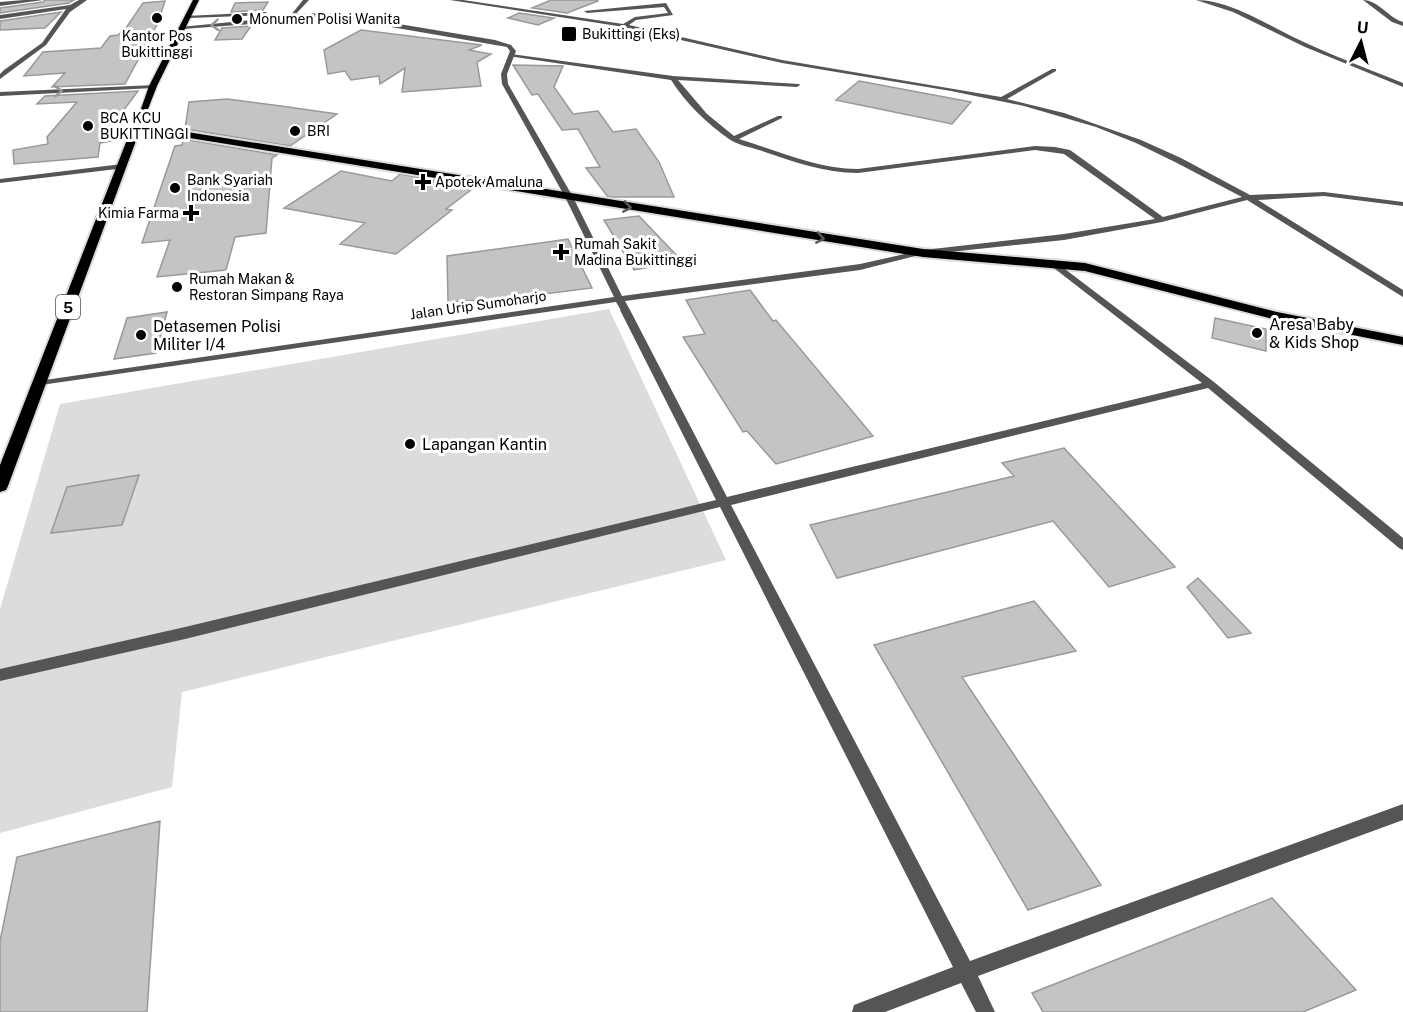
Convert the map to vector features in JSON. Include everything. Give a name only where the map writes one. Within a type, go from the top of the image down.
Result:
[{"type":"highway","points":[[137,127],[923,253],[1053,263],[1113,273],[1257,311],[1403,341]]},
{"type":"highway","name":"5","points":[[0,486],[137,127]]},
{"type":"main road","points":[[137,127],[153,86],[196,0]]},
{"type":"street","points":[[0,4],[40,0]]},
{"type":"street","points":[[0,17],[70,7],[84,0]]},
{"type":"street","points":[[183,27],[252,22],[290,16],[306,0]]},
{"type":"street","points":[[453,0],[624,25],[768,59],[1000,99],[1062,114],[1118,133],[1186,163],[1403,294]]},
{"type":"street","points":[[498,8],[515,0]]},
{"type":"street","points":[[576,19],[596,0]]},
{"type":"street","points":[[1199,0],[1235,11],[1307,46],[1403,86]]},
{"type":"street","points":[[1366,0],[1394,21],[1403,24]]},
{"type":"street","points":[[587,10],[666,5],[671,14],[635,19],[624,25]]},
{"type":"street","points":[[0,77],[39,49],[57,29],[70,7]]},
{"type":"street","points":[[189,16],[255,13],[290,16],[350,16],[509,46],[513,51],[504,74],[506,84],[569,197],[986,1012]]},
{"type":"street","points":[[511,56],[673,78],[797,85]]},
{"type":"street","points":[[1000,99],[1054,70]]},
{"type":"street","points":[[673,78],[705,115],[733,139],[818,166],[846,171],[1035,148],[1055,149],[1067,152],[1162,220]]},
{"type":"street","points":[[0,94],[153,86]]},
{"type":"street","points":[[733,139],[780,117]]},
{"type":"street","points":[[0,181],[122,166]]},
{"type":"street","name":"Jalan Urip Sumoharjo","points":[[38,384],[622,304],[838,270],[923,253],[1064,237],[1162,220],[1247,198],[1316,194],[1403,204]]},
{"type":"street","points":[[1053,263],[1210,384],[1403,545]]},
{"type":"street","points":[[0,675],[185,633],[1210,384]]},
{"type":"street","points":[[861,1012],[1403,812]]},
{"type":"shaded area","points":[[609,309],[726,560],[182,692],[172,787],[0,833],[0,609],[60,404]]},
{"type":"building","points":[[45,0],[74,0],[69,3],[0,13],[0,8]]},
{"type":"building","points":[[551,0],[598,1],[567,13],[532,8]]},
{"type":"building","points":[[165,1],[158,23],[125,84],[52,87],[65,73],[24,76],[43,52],[101,48],[110,36],[118,35],[126,28],[143,3]]},
{"type":"building","points":[[268,2],[263,10],[231,12],[235,3]]},
{"type":"building","points":[[61,12],[45,28],[0,30],[0,21]]},
{"type":"building","points":[[519,13],[554,18],[538,25],[508,18]]},
{"type":"building","points":[[251,26],[242,39],[215,40],[222,28]]},
{"type":"building","points":[[361,30],[482,45],[469,50],[491,54],[477,62],[481,86],[402,92],[405,68],[380,84],[379,76],[351,80],[345,71],[328,74],[324,50]]},
{"type":"building","points":[[513,65],[563,66],[554,87],[573,114],[598,111],[613,132],[636,129],[659,162],[674,197],[608,197],[586,168],[600,167],[578,129],[562,130],[538,94],[532,95]]},
{"type":"building","points":[[859,81],[971,102],[952,124],[836,100]]},
{"type":"building","points":[[138,91],[117,119],[116,140],[100,143],[98,157],[14,164],[13,150],[48,144],[47,137],[77,102],[37,104],[45,96]]},
{"type":"building","points":[[227,99],[337,114],[290,146],[185,129],[189,102]]},
{"type":"building","points":[[183,139],[277,155],[272,158],[266,233],[235,237],[226,270],[157,277],[170,240],[142,243],[175,146],[182,145]]},
{"type":"building","points":[[341,171],[392,181],[400,174],[471,190],[446,209],[452,210],[396,254],[340,244],[365,223],[284,208]]},
{"type":"building","points":[[639,216],[682,261],[634,270],[604,220]]},
{"type":"building","points":[[568,239],[592,288],[512,298],[448,302],[447,256]]},
{"type":"building","points":[[750,290],[773,321],[776,320],[873,436],[776,464],[747,431],[743,432],[683,337],[705,334],[686,300]]},
{"type":"building","name":"Detasemen Polisi Militer I/4","points":[[167,312],[156,353],[114,359],[127,318]]},
{"type":"building","points":[[1215,318],[1266,329],[1266,351],[1212,338]]},
{"type":"building","points":[[1064,448],[1175,567],[1109,587],[1053,521],[837,578],[810,525],[1014,476],[1002,463]]},
{"type":"building","points":[[139,475],[122,525],[51,533],[67,487]]},
{"type":"building","points":[[1198,578],[1251,633],[1228,638],[1187,587]]},
{"type":"building","points":[[1034,601],[1076,651],[962,677],[1101,885],[1028,910],[874,645]]},
{"type":"building","points":[[160,821],[147,1012],[0,1012],[0,941],[17,857]]},
{"type":"building","points":[[1272,898],[1356,990],[1303,1012],[1043,1012],[1032,993]]},
{"type":"place","name":"Kantor Pos Bukittinggi","points":[[157,18]]},
{"type":"place","name":"Monumen Polisi Wanita","points":[[237,19]]},
{"type":"place","name":"Bukittingi (Eks)","points":[[569,34]]},
{"type":"place","name":"BCA KCU BUKITTINGGI","points":[[88,126]]},
{"type":"place","name":"BRI","points":[[295,131]]},
{"type":"place","name":"Apotek Amaluna","points":[[423,182]]},
{"type":"place","name":"Bank Syariah Indonesia","points":[[175,188]]},
{"type":"place","name":"Kimia Farma","points":[[191,213]]},
{"type":"place","name":"Rumah Sakit Madina Bukittinggi","points":[[561,252]]},
{"type":"place","name":"Rumah Makan & Restoran Simpang Raya","points":[[177,287]]},
{"type":"place","name":"Aresa Baby & Kids Shop","points":[[1257,333]]},
{"type":"place","name":"Detasemen Polisi Militer I/4","points":[[141,335]]},
{"type":"place","name":"Lapangan Kantin","points":[[410,444]]}]
